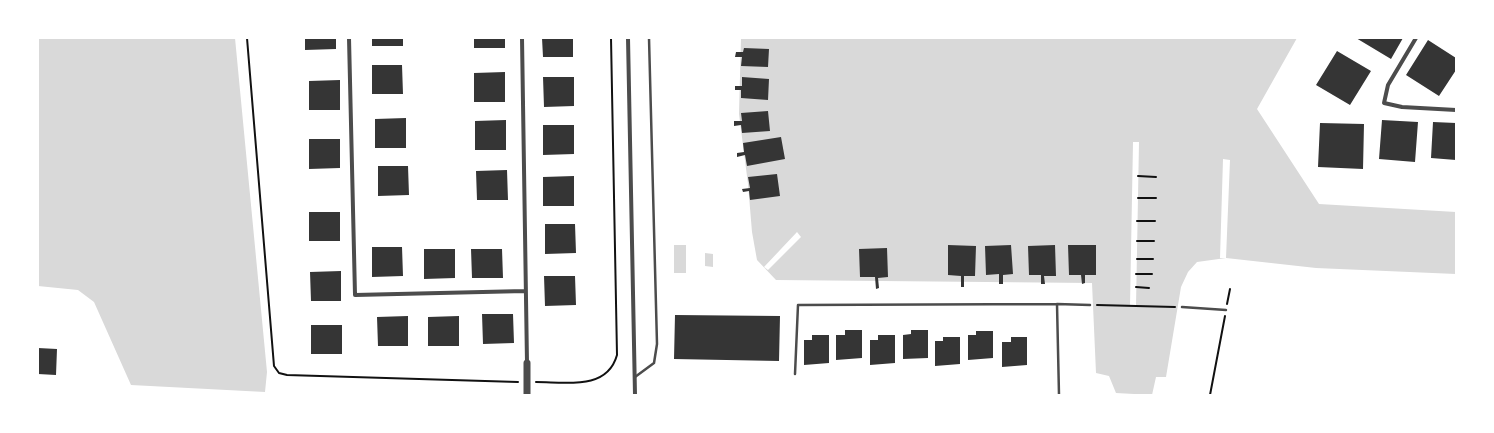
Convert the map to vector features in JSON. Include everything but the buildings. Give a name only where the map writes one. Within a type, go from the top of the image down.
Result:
[{"type":"street","points":[[349,38],[355,296],[525,291]]},
{"type":"street","points":[[522,38],[525,291],[528,395]]},
{"type":"street","points":[[628,38],[635,395]]},
{"type":"street","points":[[1416,38],[1388,85],[1384,103],[1402,107],[1456,110]]},
{"type":"lane","points":[[635,377],[654,363],[657,344],[649,38]]},
{"type":"lane","points":[[1057,304],[1059,395]]},
{"type":"lane","points":[[795,374],[798,305],[1090,305]]},
{"type":"lane","points":[[1182,307],[1226,310]]},
{"type":"path","points":[[246,38],[273,358],[276,369],[287,375],[527,382],[592,382],[606,375],[612,368],[617,355],[611,38]]},
{"type":"path","points":[[1138,176],[1156,177]]},
{"type":"path","points":[[1138,198],[1156,198]]},
{"type":"path","points":[[1138,221],[1154,221]]},
{"type":"path","points":[[1137,241],[1154,241]]},
{"type":"path","points":[[1137,259],[1153,259]]},
{"type":"path","points":[[1136,274],[1152,274]]},
{"type":"path","points":[[1136,288],[1149,288]]},
{"type":"path","points":[[1210,395],[1230,289]]},
{"type":"path","points":[[1090,305],[1182,307]]},
{"type":"shaded area","points":[[38,38],[235,38],[267,372],[265,392],[131,385],[94,302],[78,290],[38,286]]},
{"type":"shaded area","points":[[741,38],[1297,38],[1257,109],[1319,204],[1456,212],[1456,274],[1316,268],[1226,258],[1197,262],[1188,272],[1181,287],[1166,377],[1156,377],[1152,395],[1116,393],[1109,376],[1096,373],[1092,283],[776,280],[757,260],[752,232],[748,184],[739,114]]},
{"type":"shaded area","points":[[674,245],[686,245],[686,273],[674,273]]},
{"type":"shaded area","points":[[705,253],[713,254],[713,267],[705,266]]},
{"type":"pier","points":[[1133,142],[1139,142],[1136,306],[1130,306]]},
{"type":"pier","points":[[1223,159],[1230,160],[1226,258],[1220,258]]},
{"type":"pier","points":[[797,232],[801,237],[768,270],[764,267]]}]
